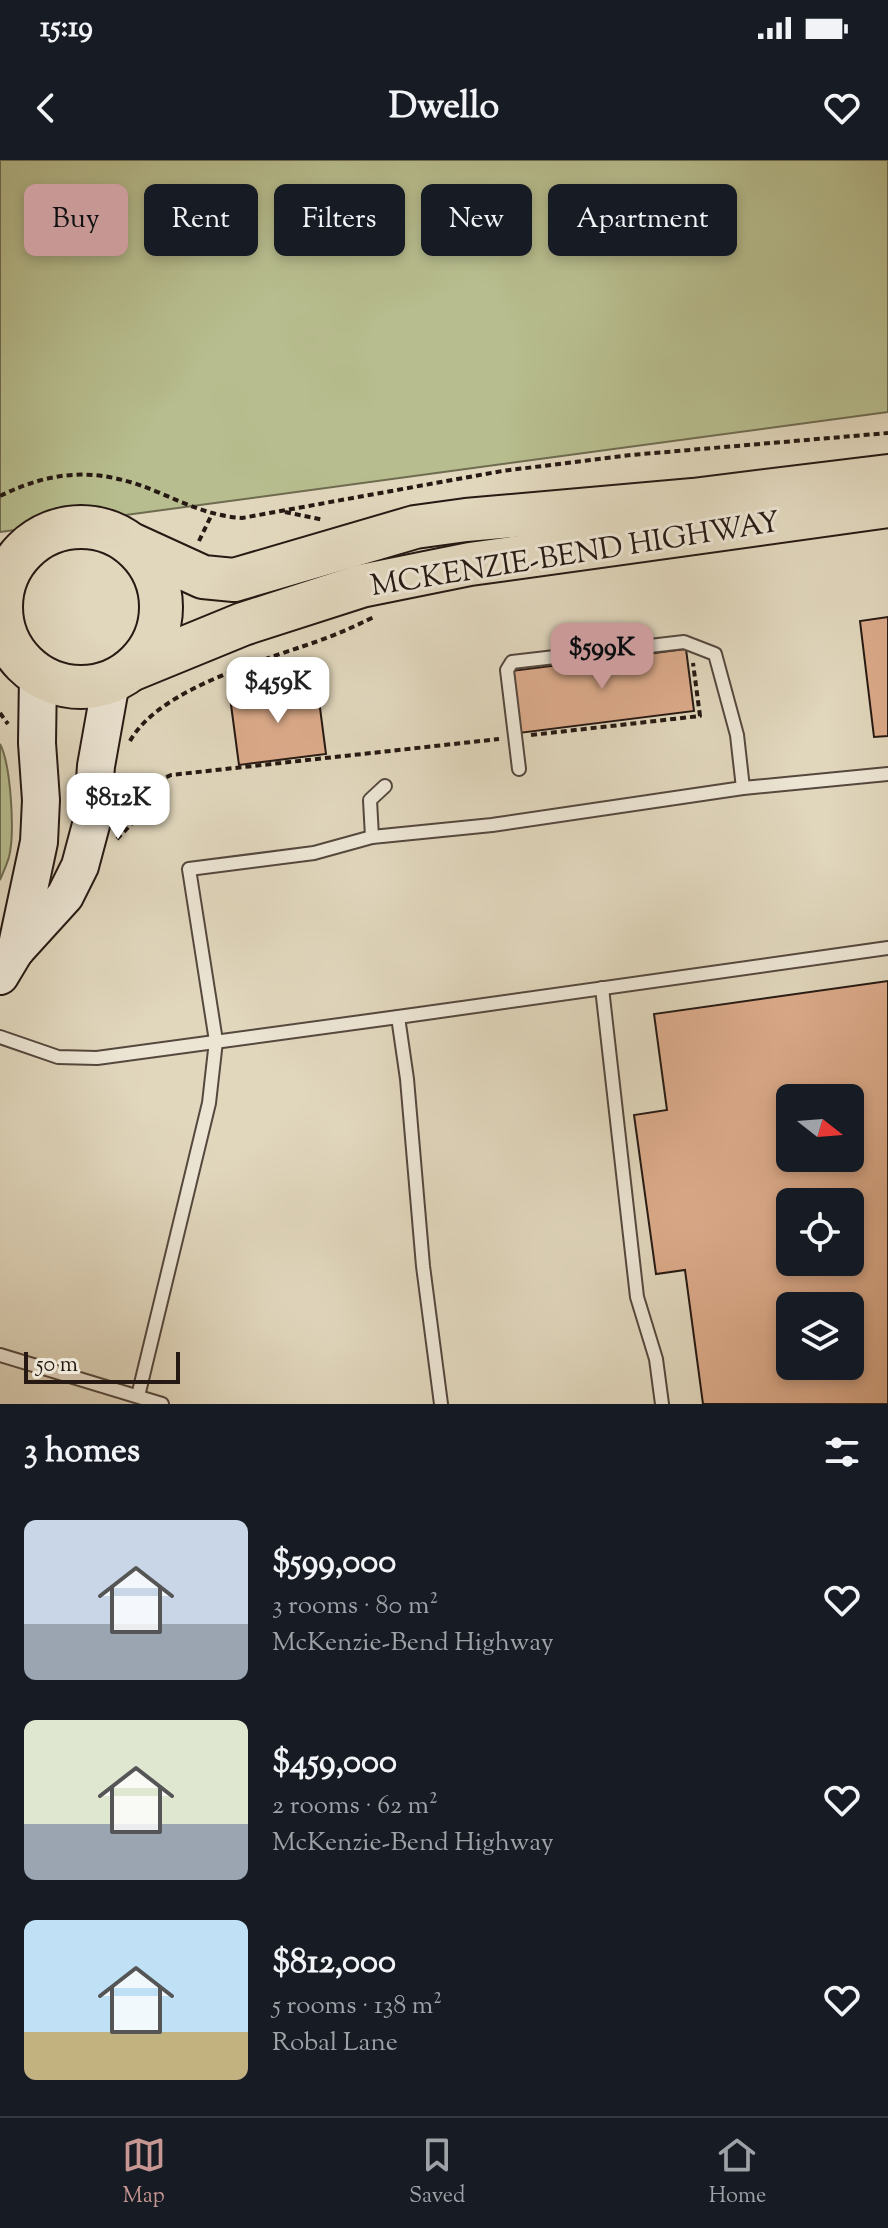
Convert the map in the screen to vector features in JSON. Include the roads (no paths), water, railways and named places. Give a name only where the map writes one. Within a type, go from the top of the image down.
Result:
[{"type":"highway","name":"MCKENZIE-BEND HIGHWAY","points":[[133,545],[203,577],[234,580],[415,527],[693,500],[888,476]]},
{"type":"highway","name":"MCKENZIE-BEND HIGHWAY","points":[[122,675],[243,624],[361,586],[470,564],[888,506]]},
{"type":"highway","points":[[82,526],[109,531],[133,545],[151,567],[161,593],[160,621],[151,647],[122,675],[86,688],[61,685],[19,662],[6,636],[0,611],[3,586],[15,550],[55,530],[82,526]]},
{"type":"main road","points":[[8,964],[39,842],[41,800],[37,743],[19,662]]},
{"type":"main road","points":[[8,964],[65,896],[80,866],[92,821],[96,766],[122,675]]},
{"type":"lane","points":[[519,769],[507,670],[512,662],[684,642],[715,654],[737,735],[743,788]]},
{"type":"lane","points":[[138,1396],[209,1103],[216,1041],[189,869],[314,853],[372,837],[492,825],[743,788],[888,774]]},
{"type":"lane","points":[[372,837],[370,800],[385,786]]},
{"type":"lane","points":[[0,1037],[58,1057],[97,1058],[888,948]]},
{"type":"lane","points":[[602,988],[637,1297],[656,1359],[662,1404]]},
{"type":"lane","points":[[398,1017],[407,1079],[423,1266],[441,1404]]},
{"type":"lane","points":[[0,1355],[162,1404]]}]
